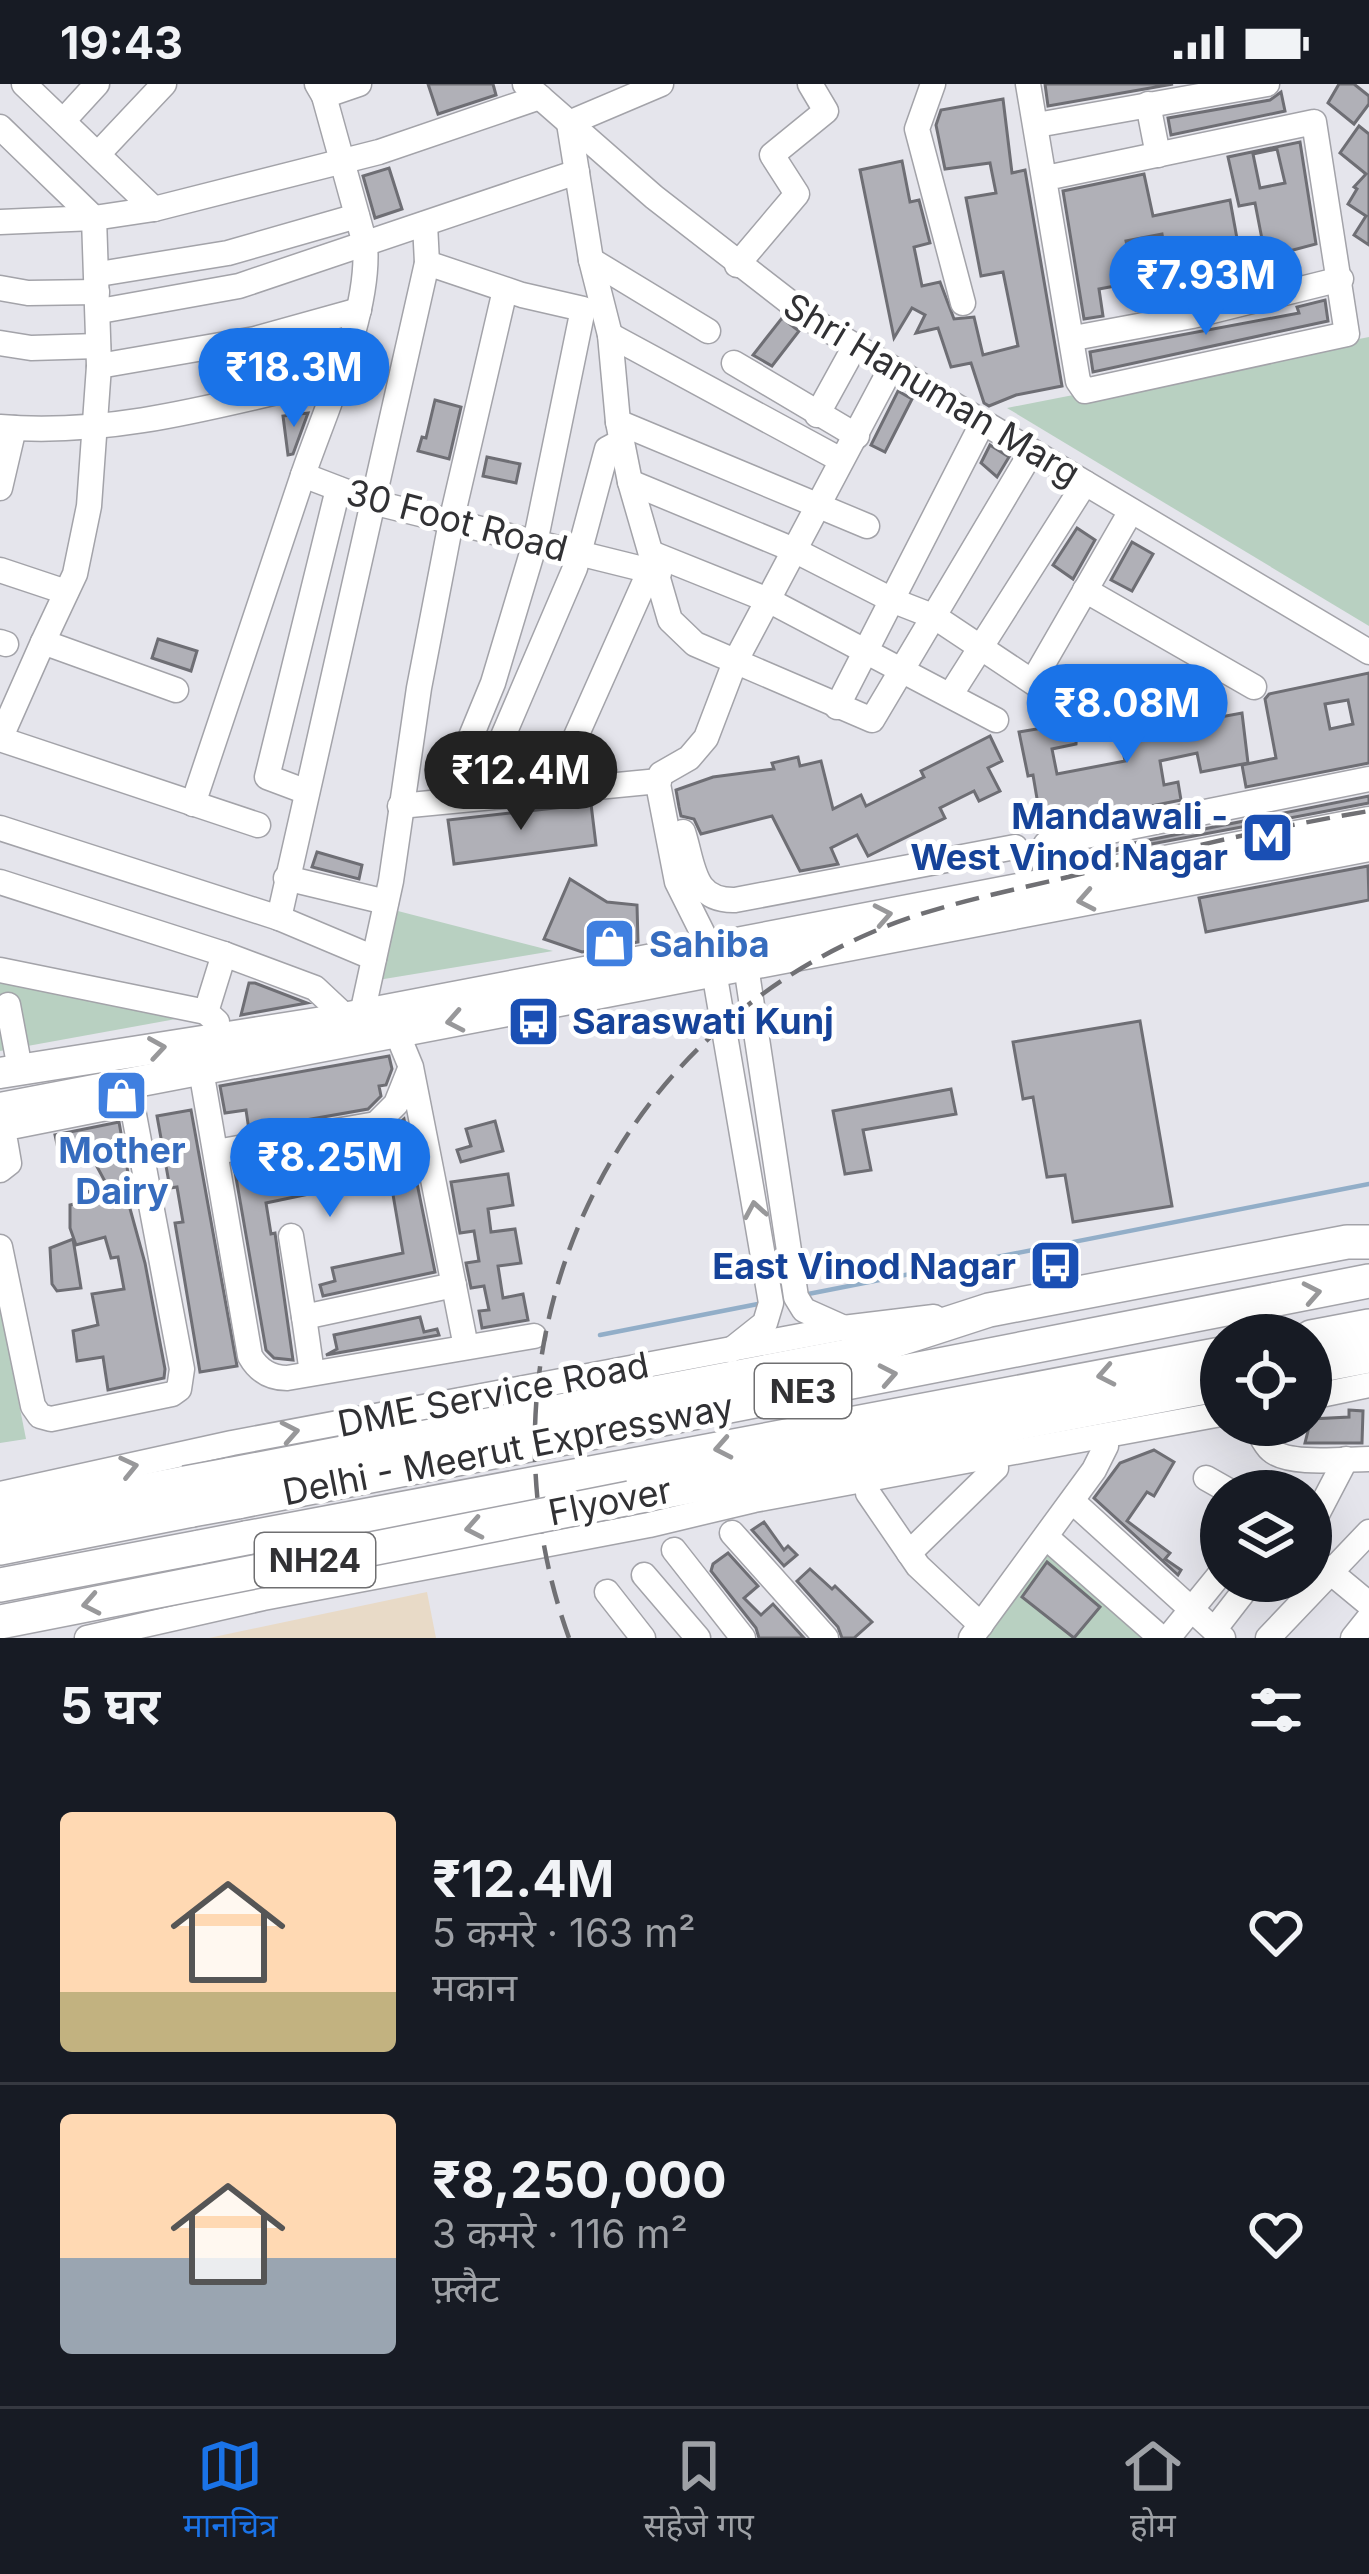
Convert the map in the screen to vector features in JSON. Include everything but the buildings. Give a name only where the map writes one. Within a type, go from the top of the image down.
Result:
[{"type":"highway","points":[[0,1519],[988,1310],[1362,1240]]},
{"type":"highway","name":"Delhi - Meerut Expressway","points":[[0,1548],[1369,1281]]},
{"type":"highway","points":[[1332,1332],[1369,1326]]},
{"type":"highway","points":[[1332,1363],[1369,1356]]},
{"type":"highway","name":"Delhi - Meerut Expressway","points":[[0,1585],[1200,1358]]},
{"type":"highway","name":"Flyover","points":[[0,1622],[630,1498],[751,1487],[835,1458],[1200,1388]]},
{"type":"main road","points":[[10,1071],[727,957],[1305,846],[1369,822]]},
{"type":"main road","points":[[0,1108],[130,1093],[201,1070],[397,1033],[727,957],[806,929],[1048,883],[1305,846],[1369,846]]},
{"type":"street","points":[[24,84],[154,209]]},
{"type":"street","points":[[64,121],[97,84]]},
{"type":"street","points":[[98,154],[164,84]]},
{"type":"street","points":[[321,90],[359,84]]},
{"type":"street","points":[[465,751],[493,683],[535,543],[593,308],[591,260],[569,123],[624,91],[661,84]]},
{"type":"street","points":[[736,265],[797,194],[772,155],[826,111],[810,84]]},
{"type":"street","points":[[933,84],[916,129],[963,303]]},
{"type":"street","points":[[1028,84],[1078,381],[1085,391],[1347,334],[1314,122],[1046,178]]},
{"type":"street","points":[[1037,125],[1267,84]]},
{"type":"street","name":"30 Foot Road","points":[[321,90],[365,244],[367,269],[359,310],[303,475],[376,503],[535,543],[653,566],[768,600],[996,720]]},
{"type":"street","points":[[0,222],[94,218],[154,209],[341,162],[533,90]]},
{"type":"street","name":"Shri Hanuman Marg","points":[[533,90],[736,265],[855,346],[1369,652]]},
{"type":"street","points":[[1148,104],[1158,155]]},
{"type":"street","points":[[0,128],[94,218],[99,292],[95,425],[82,545],[44,642],[8,701],[0,739],[258,825]]},
{"type":"street","points":[[0,288],[28,293],[239,286],[577,172]]},
{"type":"street","points":[[99,292],[357,216]]},
{"type":"street","points":[[279,918],[427,263],[425,224]]},
{"type":"street","points":[[591,260],[708,331]]},
{"type":"street","points":[[427,263],[505,290],[593,308],[610,335],[630,482],[670,620],[679,632],[735,662],[872,720],[1032,452]]},
{"type":"street","points":[[1073,338],[1192,316],[1341,279]]},
{"type":"street","points":[[0,882],[315,988],[354,1016],[386,902],[451,522],[505,290]]},
{"type":"street","points":[[0,343],[99,356],[255,339],[359,310]]},
{"type":"street","points":[[610,335],[841,460]]},
{"type":"street","points":[[818,415],[855,346]]},
{"type":"street","points":[[734,363],[857,436]]},
{"type":"street","points":[[839,1343],[796,1297],[727,957],[677,882],[659,781],[671,765],[700,749],[735,662],[891,368]]},
{"type":"street","points":[[0,488],[7,427],[95,425],[188,413],[336,378]]},
{"type":"street","points":[[837,707],[982,422]]},
{"type":"street","points":[[620,432],[867,526]]},
{"type":"street","points":[[477,797],[580,553],[607,449],[620,432]]},
{"type":"street","points":[[193,804],[303,475]]},
{"type":"street","points":[[630,482],[794,550],[935,617],[1076,711]]},
{"type":"street","points":[[951,694],[1085,483]]},
{"type":"street","points":[[307,792],[267,777],[338,489]]},
{"type":"street","points":[[1033,681],[1131,511]]},
{"type":"street","points":[[552,790],[653,566]]},
{"type":"street","points":[[0,570],[66,592]]},
{"type":"street","points":[[1085,590],[1254,687]]},
{"type":"street","points":[[44,642],[176,690]]},
{"type":"street","points":[[1048,883],[1042,851],[1046,844],[1369,779]]},
{"type":"street","points":[[400,806],[659,781]]},
{"type":"street","points":[[0,829],[279,918],[374,958]]},
{"type":"street","points":[[683,832],[707,896],[735,900],[1015,848]]},
{"type":"street","points":[[286,878],[386,902]]},
{"type":"street","points":[[797,888],[806,929]]},
{"type":"street","points":[[206,1012],[224,954]]},
{"type":"street","points":[[727,957],[771,1303],[765,1322],[731,1350]]},
{"type":"street","points":[[0,970],[206,1012],[231,1036]]},
{"type":"street","points":[[8,1005],[10,1071]]},
{"type":"street","points":[[397,1033],[411,1067],[466,1347]]},
{"type":"street","points":[[216,1152],[376,1124],[396,1104],[411,1067]]},
{"type":"street","points":[[201,1070],[254,1364],[274,1377],[534,1336]]},
{"type":"street","points":[[0,1170],[9,1163],[4,1133],[11,1127],[130,1093],[182,1369],[179,1389],[51,1418],[40,1415],[33,1406],[0,1247]]},
{"type":"street","points":[[292,1236],[312,1373]]},
{"type":"street","points":[[304,1317],[454,1285]]},
{"type":"street","name":"DME Service Road","points":[[0,1494],[232,1443],[731,1350],[839,1343]]},
{"type":"street","points":[[1332,1392],[1369,1385]]},
{"type":"street","points":[[1332,1403],[1369,1396]]},
{"type":"street","points":[[87,1638],[263,1598],[649,1526],[751,1487],[1200,1417]]},
{"type":"street","points":[[635,1538],[1200,1428]]},
{"type":"street","points":[[232,1443],[224,1454],[222,1470],[246,1581],[250,1591],[263,1598]]},
{"type":"street","points":[[868,1493],[909,1553],[976,1632],[1072,1501],[1106,1446]]},
{"type":"street","points":[[1267,1446],[1291,1459],[1357,1459]]},
{"type":"street","points":[[176,1456],[193,1473],[218,1584],[212,1609]]},
{"type":"street","points":[[1332,1495],[1357,1459]]},
{"type":"street","points":[[909,1553],[996,1468]]},
{"type":"street","points":[[1072,1501],[1218,1634],[1239,1602]]},
{"type":"street","points":[[1332,1557],[1369,1532]]},
{"type":"street","points":[[732,1533],[826,1638]]},
{"type":"street","points":[[1046,1537],[1165,1638],[1200,1600]]},
{"type":"street","points":[[674,1550],[743,1638]]},
{"type":"street","points":[[1332,1573],[1369,1604]]},
{"type":"street","points":[[644,1574],[698,1638]]},
{"type":"street","points":[[608,1592],[643,1638]]},
{"type":"street","points":[[1268,1638],[1294,1602]]},
{"type":"street","points":[[1353,1638],[1369,1618]]},
{"type":"shaded area","points":[[427,1592],[436,1638],[209,1638]]},
{"type":"green space","points":[[1369,337],[1369,626],[1007,408]]},
{"type":"green space","points":[[394,910],[553,951],[378,980]]},
{"type":"green space","points":[[0,973],[198,1015],[0,1051]]},
{"type":"green space","points":[[0,1307],[26,1439],[0,1443]]},
{"type":"green space","points":[[1045,1551],[1149,1638],[977,1638]]},
{"type":"waterway","points":[[803,1295],[1369,1184]]},
{"type":"waterway","points":[[600,1335],[763,1303]]},
{"type":"railway","points":[[569,1638],[542,1533],[535,1428],[547,1325],[578,1227],[627,1136],[692,1055],[772,987],[892,924],[966,901],[1180,850],[1369,811]]},
{"type":"place","name":"Mandawali - West Vinod Nagar","points":[[1267,837]]},
{"type":"place","name":"Sahiba","points":[[610,944]]},
{"type":"place","name":"Saraswati Kunj","points":[[533,1021]]},
{"type":"place","name":"Mother Dairy","points":[[122,1095]]},
{"type":"place","name":"East Vinod Nagar","points":[[1055,1266]]}]
